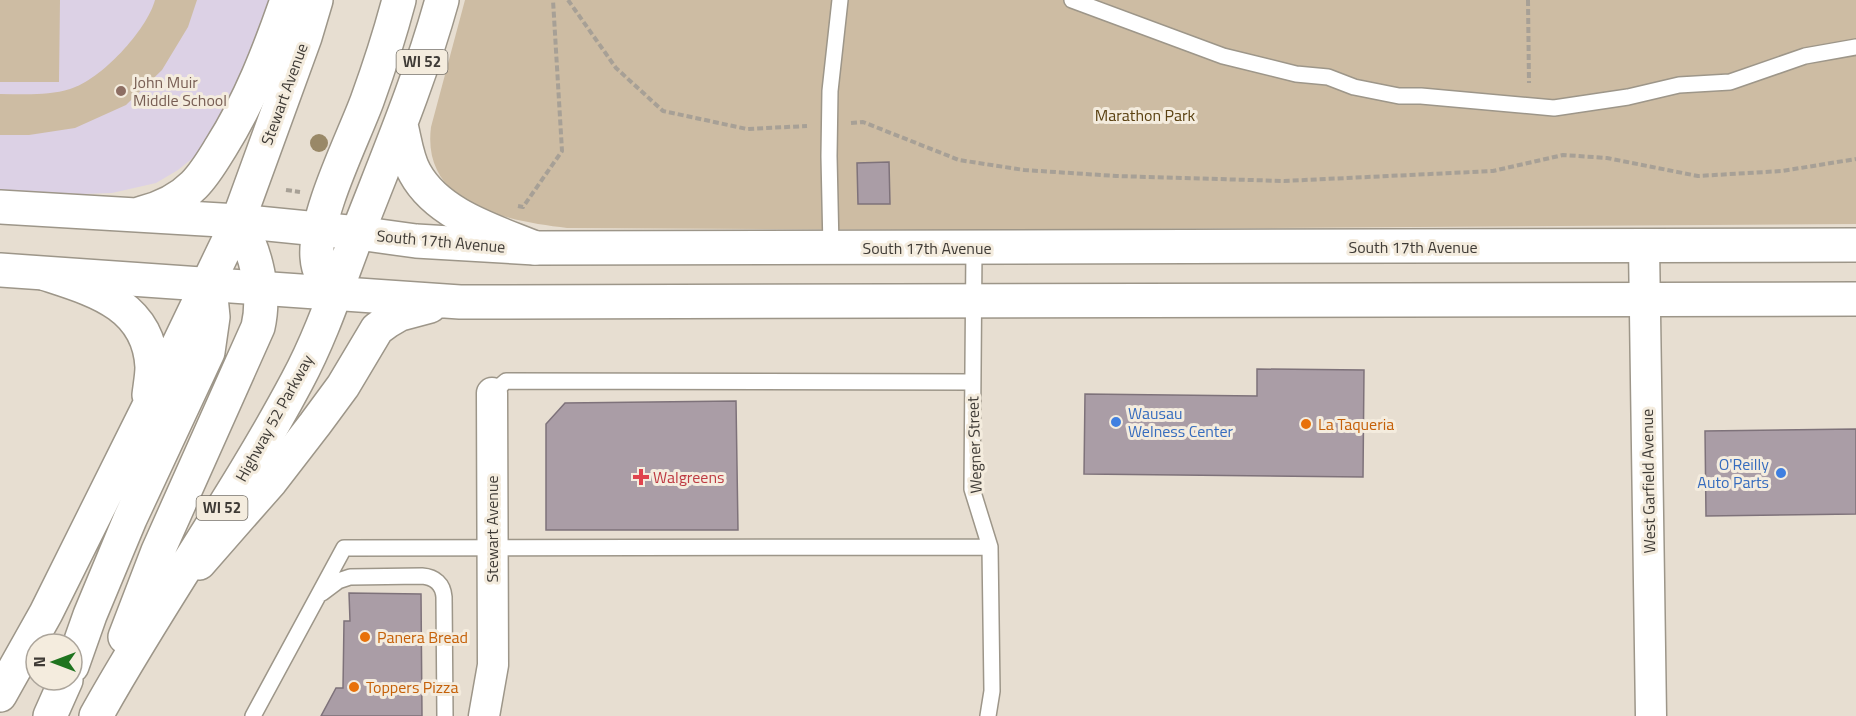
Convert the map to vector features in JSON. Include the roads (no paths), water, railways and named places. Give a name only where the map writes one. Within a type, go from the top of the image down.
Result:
[{"type":"main road","points":[[136,215],[153,210],[180,197],[195,185],[206,170],[231,132],[252,92],[274,40],[287,0]]},
{"type":"main road","name":"Stewart Avenue","points":[[238,221],[305,37],[316,0]]},
{"type":"main road","points":[[334,293],[320,273],[317,257],[320,229],[330,195],[368,98],[399,0]]},
{"type":"main road","name":"WI 52","points":[[358,233],[401,124],[442,0]]},
{"type":"main road","points":[[401,124],[412,166],[420,182],[435,198],[465,218],[535,248]]},
{"type":"main road","name":"South 17th Avenue","points":[[0,207],[238,221],[416,241],[535,248],[1856,245]]},
{"type":"main road","points":[[0,695],[46,613],[238,221]]},
{"type":"main road","points":[[112,688],[131,620],[158,551],[255,336],[260,315],[260,289],[252,250],[238,221]]},
{"type":"main road","name":"Highway 52 Parkway","points":[[96,716],[295,384],[321,330],[358,233]]},
{"type":"main road","points":[[0,270],[460,302],[1856,299]]},
{"type":"main road","points":[[46,274],[86,287],[109,298],[131,315],[138,324],[145,334],[152,369],[147,410]]},
{"type":"main road","points":[[84,632],[130,519],[208,352],[213,317],[212,297],[207,286]]},
{"type":"main road","points":[[164,602],[229,530],[301,442],[337,394],[377,330],[392,318],[406,312],[460,302]]},
{"type":"main road","points":[[0,664],[46,613]]},
{"type":"main road","points":[[50,716],[61,692]]},
{"type":"street","name":"West Garfield Avenue","points":[[1644,246],[1651,716]]},
{"type":"street","name":"Stewart Avenue","points":[[484,716],[492,665],[492,393]]},
{"type":"street","name":"Stewart Avenue","points":[[492,665],[503,716]]},
{"type":"lane","points":[[831,248],[829,124],[833,52],[840,0]]},
{"type":"lane","points":[[1072,0],[1223,56],[1296,74],[1329,77],[1354,87],[1399,96],[1554,108],[1628,97],[1679,85],[1730,82],[1806,56],[1856,47]]},
{"type":"lane","name":"Wegner Street","points":[[974,248],[972,489],[990,547],[992,691],[989,714]]},
{"type":"lane","points":[[492,393],[506,381],[972,382]]},
{"type":"lane","points":[[253,716],[344,548],[990,547]]},
{"type":"lane","points":[[320,595],[338,581],[356,576],[428,576],[438,582],[444,597],[445,716]]},
{"type":"place","name":"John Muir Middle School","points":[[121,91]]},
{"type":"place","name":"Wausau Welness Center","points":[[1116,422]]},
{"type":"place","name":"La Taqueria","points":[[1306,424]]},
{"type":"place","name":"O'Reilly Auto Parts","points":[[1781,473]]},
{"type":"place","name":"Walgreens","points":[[641,477]]},
{"type":"place","name":"Panera Bread","points":[[365,637]]},
{"type":"place","name":"Toppers Pizza","points":[[354,687]]},
{"type":"park label","name":"Marathon Park","points":[[1145,115]]}]
